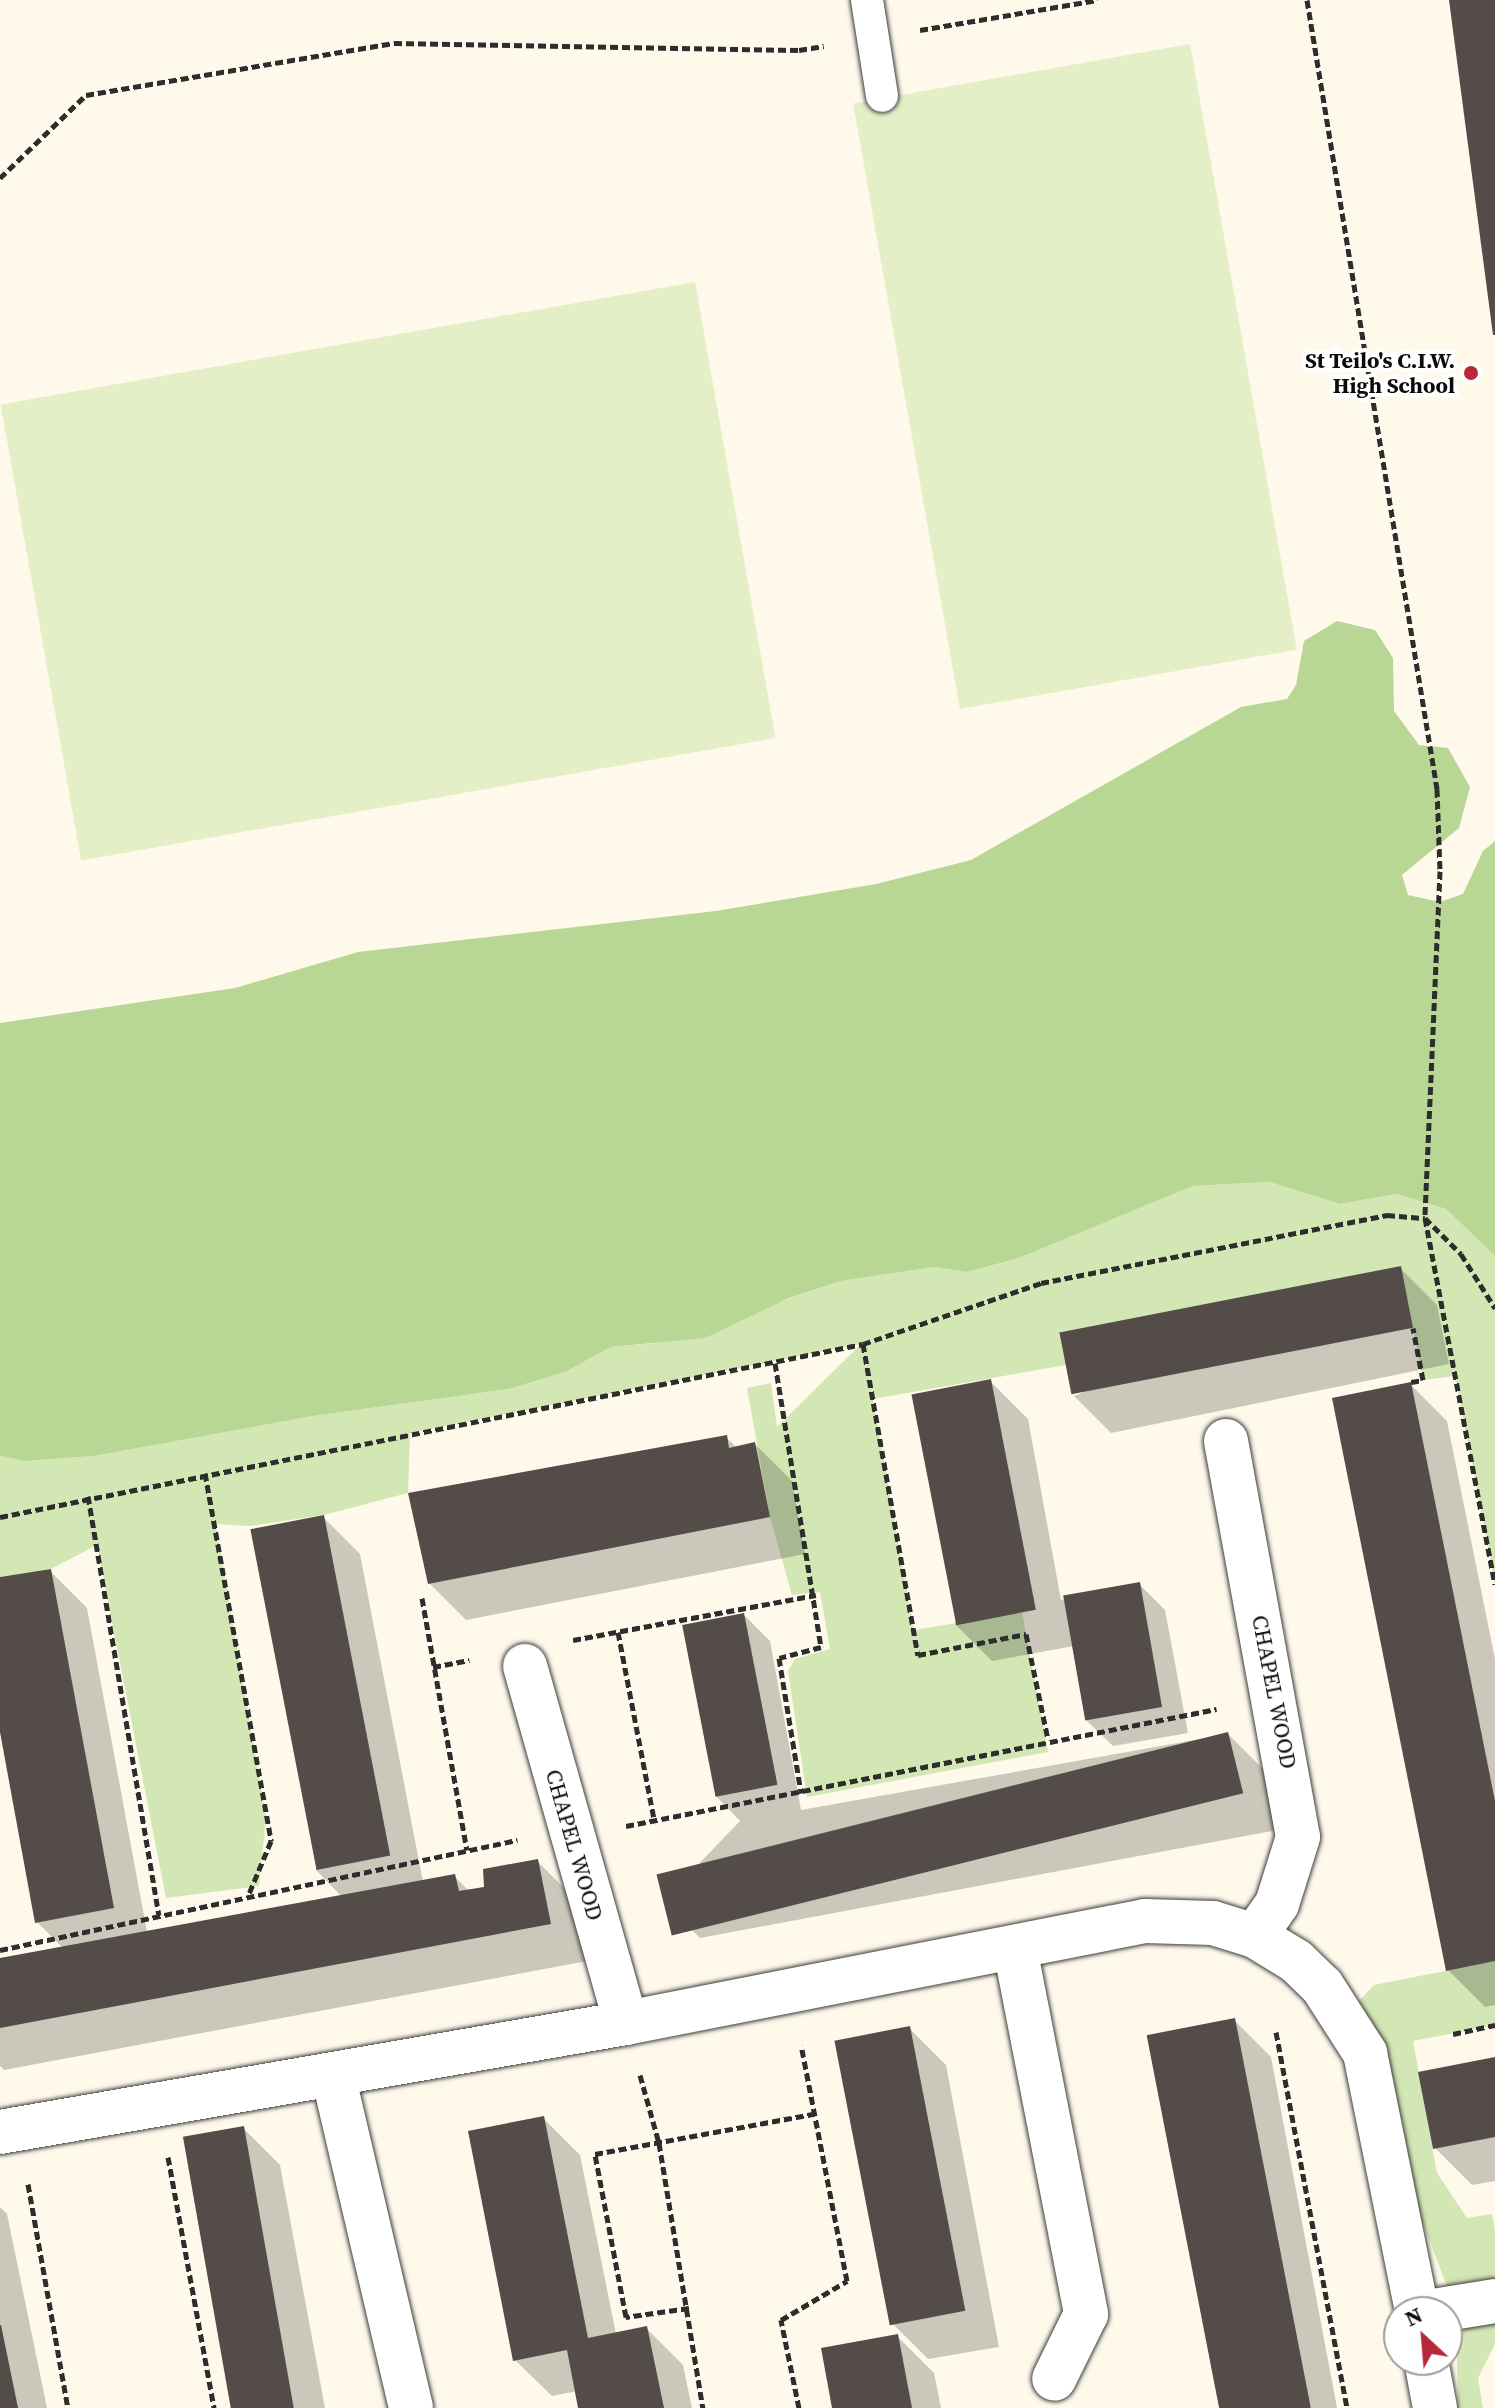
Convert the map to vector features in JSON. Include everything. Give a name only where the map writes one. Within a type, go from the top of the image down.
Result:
[{"type":"street","name":"CHAPEL WOOD","points":[[1226,1441],[1276,1699],[1298,1837],[1277,1904],[1255,1936]]},
{"type":"street","name":"CHAPEL WOOD","points":[[525,1666],[570,1834],[626,2023]]},
{"type":"street","points":[[9,2131],[626,2023],[789,1987],[1015,1948],[1145,1921],[1213,1923],[1255,1936],[1296,1961],[1322,1986],[1365,2053],[1414,2296]]},
{"type":"street","points":[[1015,1948],[1086,2314],[1054,2379]]},
{"type":"street","points":[[333,2075],[411,2408]]},
{"type":"street","points":[[1463,2306],[1495,2301]]},
{"type":"street","points":[[1429,2376],[1435,2408]]},
{"type":"lane","points":[[867,0],[882,96]]},
{"type":"path","points":[[0,178],[86,95],[394,43],[799,50],[1097,0]]},
{"type":"path","points":[[1307,0],[1437,789],[1440,871],[1425,1218],[1495,1584]]},
{"type":"path","points":[[0,1517],[88,1496],[863,1344],[1041,1283],[1387,1215],[1425,1218],[1461,1254],[1495,1308]]},
{"type":"path","points":[[1411,1382],[1423,1380],[1413,1328]]},
{"type":"path","points":[[863,1344],[918,1655],[1026,1634],[1048,1739]]},
{"type":"path","points":[[775,1363],[816,1595],[821,1647],[779,1658],[801,1793]]},
{"type":"path","points":[[205,1473],[271,1841],[247,1897]]},
{"type":"path","points":[[88,1496],[159,1915]]},
{"type":"path","points":[[562,1642],[816,1595]]},
{"type":"path","points":[[422,1598],[467,1850]]},
{"type":"path","points":[[618,1632],[654,1819]]},
{"type":"path","points":[[433,1667],[477,1659]]},
{"type":"path","points":[[0,1950],[467,1850],[801,1793],[1048,1739],[1276,1699]]},
{"type":"path","points":[[789,1987],[847,2281],[781,2320],[799,2408]]},
{"type":"path","points":[[626,2023],[659,2143],[689,2308],[703,2408]]},
{"type":"path","points":[[1453,2034],[1495,2025]]},
{"type":"path","points":[[1276,2032],[1347,2408]]},
{"type":"path","points":[[158,2105],[214,2408]]},
{"type":"path","points":[[689,2308],[626,2317],[595,2154],[814,2114]]},
{"type":"path","points":[[9,2131],[68,2408]]},
{"type":"green space","points":[[1190,44],[1297,650],[960,709],[853,103]]},
{"type":"green space","points":[[695,282],[775,738],[81,860],[1,404]]},
{"type":"green space","points":[[1337,621],[1375,630],[1393,658],[1394,711],[1419,745],[1448,748],[1470,787],[1459,828],[1402,875],[1408,895],[1440,902],[1463,894],[1483,851],[1495,841],[1495,1256],[1446,1209],[1396,1194],[1340,1204],[1269,1182],[1193,1186],[1019,1258],[968,1272],[934,1267],[841,1281],[789,1298],[705,1338],[611,1347],[565,1372],[509,1389],[313,1416],[94,1456],[25,1461],[0,1456],[0,1023],[235,988],[358,952],[716,911],[876,884],[971,860],[1241,707],[1287,699],[1296,685],[1304,641]]},
{"type":"green space","points":[[1269,1182],[1340,1204],[1396,1194],[1446,1209],[1495,1256],[1495,1584],[1455,1376],[1423,1380],[1401,1266],[1060,1336],[1066,1365],[873,1399],[914,1630],[1022,1612],[1048,1752],[807,1797],[788,1671],[795,1659],[830,1649],[820,1592],[792,1595],[770,1517],[747,1388],[771,1383],[777,1427],[861,1344],[410,1433],[408,1493],[324,1515],[250,1526],[216,1524],[266,1817],[259,1886],[166,1898],[97,1545],[51,1569],[0,1577],[0,1456],[25,1461],[94,1456],[313,1416],[509,1389],[565,1372],[611,1347],[657,1343],[841,1281],[934,1267],[969,1272],[1019,1258],[1193,1186]]},
{"type":"green space","points":[[1495,1961],[1495,2025],[1413,2041],[1437,2173],[1467,2218],[1492,2214],[1495,2232],[1495,2344],[1478,2378],[1483,2408],[1458,2408],[1457,2376],[1463,2376],[1463,2296],[1451,2296],[1344,2017],[1374,1985]]},
{"type":"building","points":[[1449,0],[1495,0],[1495,335],[1493,335]]},
{"type":"building","points":[[1401,1266],[1413,1328],[1071,1394],[1059,1332]]},
{"type":"building","points":[[991,1379],[1036,1610],[956,1625],[911,1394]]},
{"type":"building","points":[[1411,1382],[1495,1801],[1495,1961],[1446,1971],[1332,1398]]},
{"type":"building","points":[[727,1435],[729,1448],[755,1442],[770,1517],[428,1584],[408,1493]]},
{"type":"building","points":[[324,1515],[390,1856],[317,1870],[250,1529]]},
{"type":"building","points":[[51,1569],[114,1908],[35,1923],[0,1732],[0,1577]]},
{"type":"building","points":[[1140,1582],[1162,1707],[1085,1721],[1063,1596]]},
{"type":"building","points":[[744,1613],[777,1785],[716,1797],[682,1625]]},
{"type":"building","points":[[1228,1732],[1243,1793],[672,1936],[656,1874]]},
{"type":"building","points":[[538,1859],[551,1924],[0,2028],[0,1958],[455,1874],[459,1891],[484,1887],[483,1869]]},
{"type":"building","points":[[1235,2018],[1311,2408],[1219,2408],[1147,2035]]},
{"type":"building","points":[[910,2026],[965,2311],[890,2325],[834,2041]]},
{"type":"building","points":[[1495,2057],[1495,2137],[1433,2149],[1418,2072]]},
{"type":"building","points":[[544,2116],[588,2338],[647,2326],[664,2408],[578,2408],[567,2350],[513,2361],[468,2131]]},
{"type":"building","points":[[244,2126],[294,2408],[231,2408],[183,2137]]},
{"type":"building","points":[[1,2325],[18,2408],[0,2408]]},
{"type":"building","points":[[898,2334],[912,2408],[832,2408],[821,2348]]},
{"type":"place","name":"St Teilo's C.I.W. High School","points":[[1471,373]]}]
